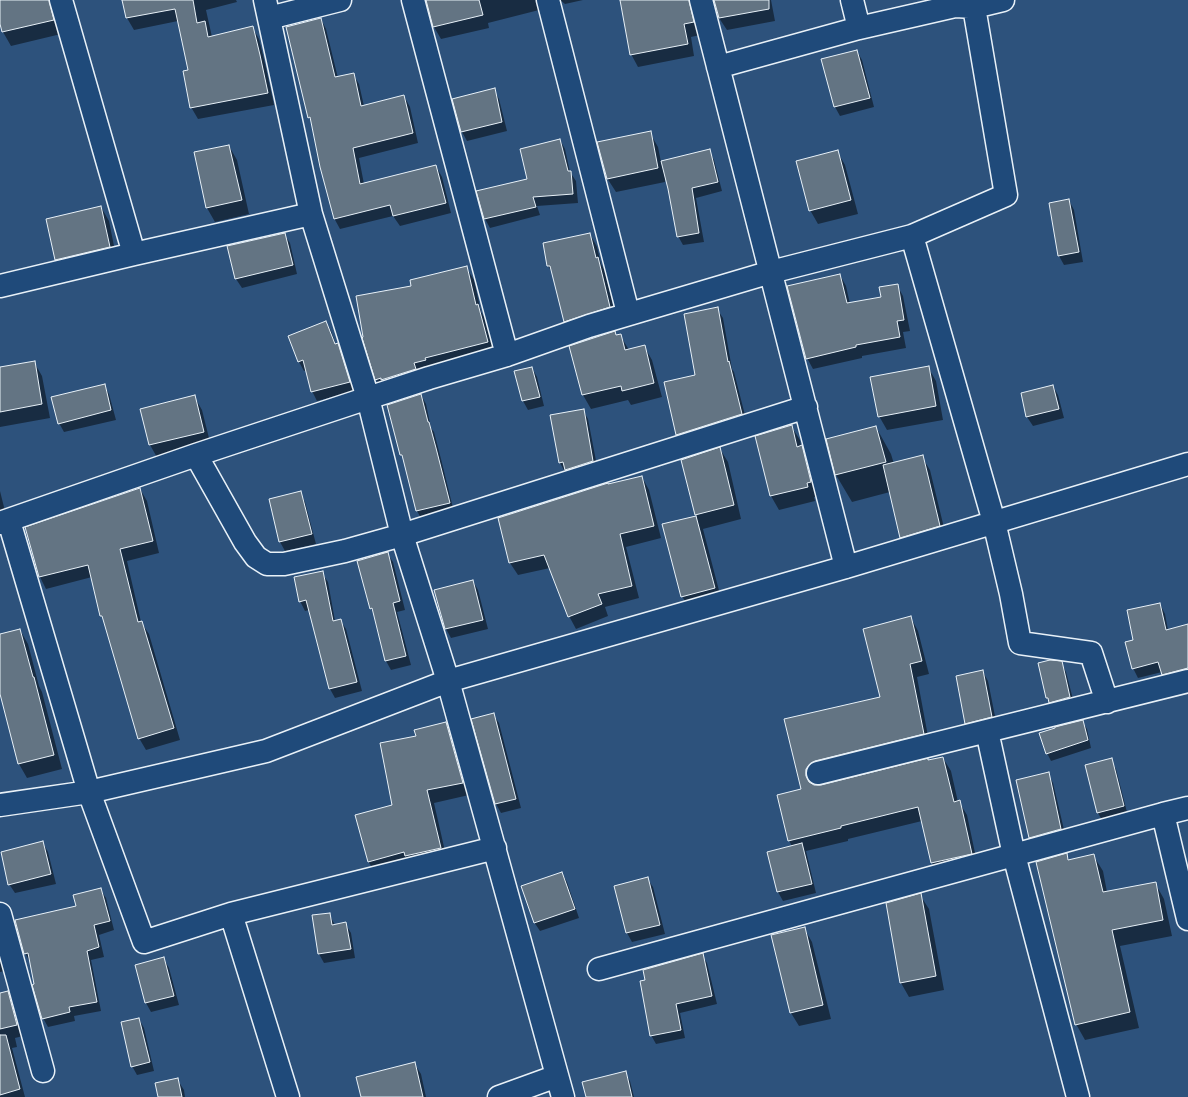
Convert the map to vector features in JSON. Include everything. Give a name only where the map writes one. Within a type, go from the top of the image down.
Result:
[{"type":"street","points":[[61,0],[134,254]]},
{"type":"street","points":[[340,0],[267,9],[311,214],[368,398],[402,535],[448,681],[563,1097]]},
{"type":"street","points":[[412,0],[507,355]]},
{"type":"street","points":[[548,0],[628,313]]},
{"type":"street","points":[[701,0],[846,566]]},
{"type":"street","points":[[852,0],[859,28]]},
{"type":"street","points":[[718,67],[859,28],[954,6],[974,7],[1003,0]]},
{"type":"street","points":[[495,848],[231,914],[144,942],[89,792],[5,522],[196,455],[429,378],[507,355],[628,313],[771,272],[912,236],[1006,195],[974,7]]},
{"type":"street","points":[[0,286],[311,214]]},
{"type":"street","points":[[912,236],[994,522],[1011,594],[1020,643],[1091,653],[1107,702]]},
{"type":"street","points":[[196,455],[245,542],[256,556],[267,564],[284,564],[345,551],[402,535],[806,407]]},
{"type":"street","points":[[0,805],[89,792],[266,751],[448,681],[846,566],[1188,464]]},
{"type":"street","points":[[818,773],[1188,681]]},
{"type":"street","points":[[987,731],[1014,855],[1078,1097]]},
{"type":"street","points":[[599,969],[1188,808]]},
{"type":"street","points":[[1163,814],[1188,919]]},
{"type":"street","points":[[0,914],[43,1071]]},
{"type":"street","points":[[231,914],[288,1097]]},
{"type":"street","points":[[499,1097],[558,1076]]},
{"type":"building","points":[[0,0],[49,0],[54,20],[2,32],[0,24]]},
{"type":"building","points":[[122,0],[193,0],[197,23],[205,21],[208,37],[253,26],[268,93],[190,108],[183,71],[188,70],[175,9],[126,18]]},
{"type":"building","points":[[426,0],[479,0],[483,15],[433,27]]},
{"type":"building","points":[[620,0],[689,0],[694,22],[684,24],[688,44],[630,55]]},
{"type":"building","points":[[714,0],[769,0],[769,9],[719,18]]},
{"type":"building","points":[[321,18],[335,77],[354,73],[361,106],[404,95],[413,133],[353,148],[360,184],[436,165],[446,203],[393,216],[390,205],[334,219],[320,167],[310,117],[308,118],[286,27]]},
{"type":"building","points":[[857,50],[870,98],[834,107],[821,59]]},
{"type":"building","points":[[495,88],[502,122],[461,132],[452,99]]},
{"type":"building","points":[[651,131],[658,168],[607,179],[597,142]]},
{"type":"building","points":[[560,139],[568,171],[571,171],[573,194],[533,197],[536,207],[484,219],[476,191],[527,179],[520,149]]},
{"type":"building","points":[[229,145],[242,200],[206,208],[194,152]]},
{"type":"building","points":[[710,149],[718,182],[692,188],[699,233],[677,237],[661,161]]},
{"type":"building","points":[[838,150],[851,200],[809,211],[796,161]]},
{"type":"building","points":[[1069,199],[1079,252],[1058,256],[1049,203]]},
{"type":"building","points":[[101,206],[110,247],[55,260],[46,219]]},
{"type":"building","points":[[285,233],[293,265],[235,279],[227,246]]},
{"type":"building","points":[[590,233],[596,258],[598,257],[610,307],[564,322],[550,266],[547,266],[543,243]]},
{"type":"building","points":[[467,266],[476,305],[478,304],[488,342],[425,358],[426,360],[414,363],[416,369],[381,380],[381,378],[375,380],[362,338],[356,296],[411,286],[410,280]]},
{"type":"building","points":[[840,274],[847,303],[881,297],[879,287],[898,284],[904,320],[897,321],[900,337],[856,345],[856,347],[806,359],[787,286]]},
{"type":"building","points":[[718,307],[728,362],[729,361],[742,414],[676,435],[664,382],[695,375],[684,314]]},
{"type":"building","points":[[326,321],[335,344],[338,343],[350,382],[311,392],[303,360],[298,362],[288,336]]},
{"type":"building","points":[[615,331],[616,335],[621,334],[625,350],[645,345],[654,383],[622,391],[621,386],[582,395],[569,346]]},
{"type":"building","points":[[35,361],[42,404],[0,412],[0,367]]},
{"type":"building","points":[[929,366],[936,406],[878,417],[870,377]]},
{"type":"building","points":[[532,367],[540,397],[522,401],[514,371]]},
{"type":"building","points":[[105,384],[111,410],[58,424],[51,397]]},
{"type":"building","points":[[1053,385],[1059,409],[1026,417],[1021,393]]},
{"type":"building","points":[[421,394],[450,503],[416,511],[402,455],[400,455],[387,405]]},
{"type":"building","points":[[195,395],[204,432],[149,445],[140,409]]},
{"type":"building","points":[[584,409],[593,461],[565,470],[563,462],[559,463],[550,415]]},
{"type":"building","points":[[792,425],[797,447],[802,445],[811,482],[807,483],[808,487],[770,496],[755,436]]},
{"type":"building","points":[[876,426],[886,462],[835,475],[826,439]]},
{"type":"building","points":[[720,447],[734,505],[695,515],[681,460]]},
{"type":"building","points":[[923,455],[940,526],[900,538],[883,465]]},
{"type":"building","points":[[642,476],[654,526],[620,534],[632,586],[598,594],[602,604],[568,617],[544,555],[509,563],[498,518],[608,483]]},
{"type":"building","points":[[140,488],[153,541],[120,549],[138,622],[142,621],[174,728],[138,739],[102,616],[100,616],[88,565],[39,577],[25,527]]},
{"type":"building","points":[[301,491],[312,534],[279,542],[269,499]]},
{"type":"building","points":[[696,516],[715,588],[681,597],[662,524]]},
{"type":"building","points":[[388,552],[400,601],[393,603],[406,656],[385,661],[372,608],[370,609],[357,561]]},
{"type":"building","points":[[323,571],[333,621],[341,619],[357,682],[329,689],[306,600],[299,602],[294,577]]},
{"type":"building","points":[[473,580],[483,620],[445,629],[434,590]]},
{"type":"building","points":[[1160,603],[1166,630],[1188,624],[1188,668],[1162,675],[1158,662],[1132,669],[1125,642],[1133,640],[1127,610]]},
{"type":"building","points":[[911,616],[922,661],[910,664],[924,734],[815,761],[806,769],[806,776],[809,782],[814,785],[821,785],[928,758],[928,760],[943,757],[954,802],[960,800],[972,854],[931,863],[918,807],[788,841],[777,795],[801,789],[784,719],[880,697],[863,629]]},
{"type":"building","points":[[20,629],[54,755],[18,764],[0,694],[0,634]]},
{"type":"building","points":[[1050,660],[1062,661],[1070,697],[1049,703],[1048,698],[1046,698],[1038,663]]},
{"type":"building","points":[[983,670],[992,717],[965,724],[956,676]]},
{"type":"building","points":[[494,713],[516,799],[495,804],[471,719]]},
{"type":"building","points":[[1083,720],[1088,740],[1046,754],[1039,733],[1055,727]]},
{"type":"building","points":[[446,722],[463,783],[427,790],[441,848],[405,856],[404,852],[368,862],[355,815],[392,805],[380,743],[416,736],[414,730]]},
{"type":"building","points":[[1112,758],[1124,806],[1097,813],[1085,765]]},
{"type":"building","points":[[1049,772],[1061,829],[1029,838],[1016,780]]},
{"type":"building","points":[[43,841],[51,874],[8,885],[1,852]]},
{"type":"building","points":[[802,843],[812,884],[777,892],[767,852]]},
{"type":"building","points":[[1067,853],[1068,860],[1094,854],[1103,892],[1156,882],[1163,920],[1112,930],[1130,1012],[1075,1025],[1036,862]]},
{"type":"building","points":[[562,872],[575,909],[534,923],[521,886]]},
{"type":"building","points":[[648,877],[660,925],[626,933],[614,886]]},
{"type":"building","points":[[101,888],[110,921],[94,925],[99,947],[87,951],[97,1002],[69,1007],[70,1012],[42,1019],[32,985],[34,984],[28,953],[24,954],[15,920],[76,906],[73,895]]},
{"type":"building","points":[[921,893],[936,976],[900,983],[886,903]]},
{"type":"building","points":[[330,913],[332,925],[346,922],[351,949],[318,954],[312,915]]},
{"type":"building","points":[[805,927],[823,1005],[790,1013],[771,935]]},
{"type":"building","points":[[703,953],[712,996],[676,1004],[681,1030],[650,1036],[640,981],[645,980],[643,970]]},
{"type":"building","points":[[164,957],[174,996],[145,1003],[135,965]]},
{"type":"building","points":[[8,991],[17,1025],[0,1029],[0,993]]},
{"type":"building","points":[[139,1018],[150,1062],[131,1067],[121,1022]]},
{"type":"building","points":[[0,1035],[6,1035],[20,1089],[0,1095]]},
{"type":"building","points":[[415,1062],[423,1097],[361,1097],[356,1077]]},
{"type":"building","points":[[626,1071],[632,1097],[586,1097],[582,1082]]},
{"type":"building","points":[[178,1078],[182,1097],[158,1097],[155,1083]]}]
